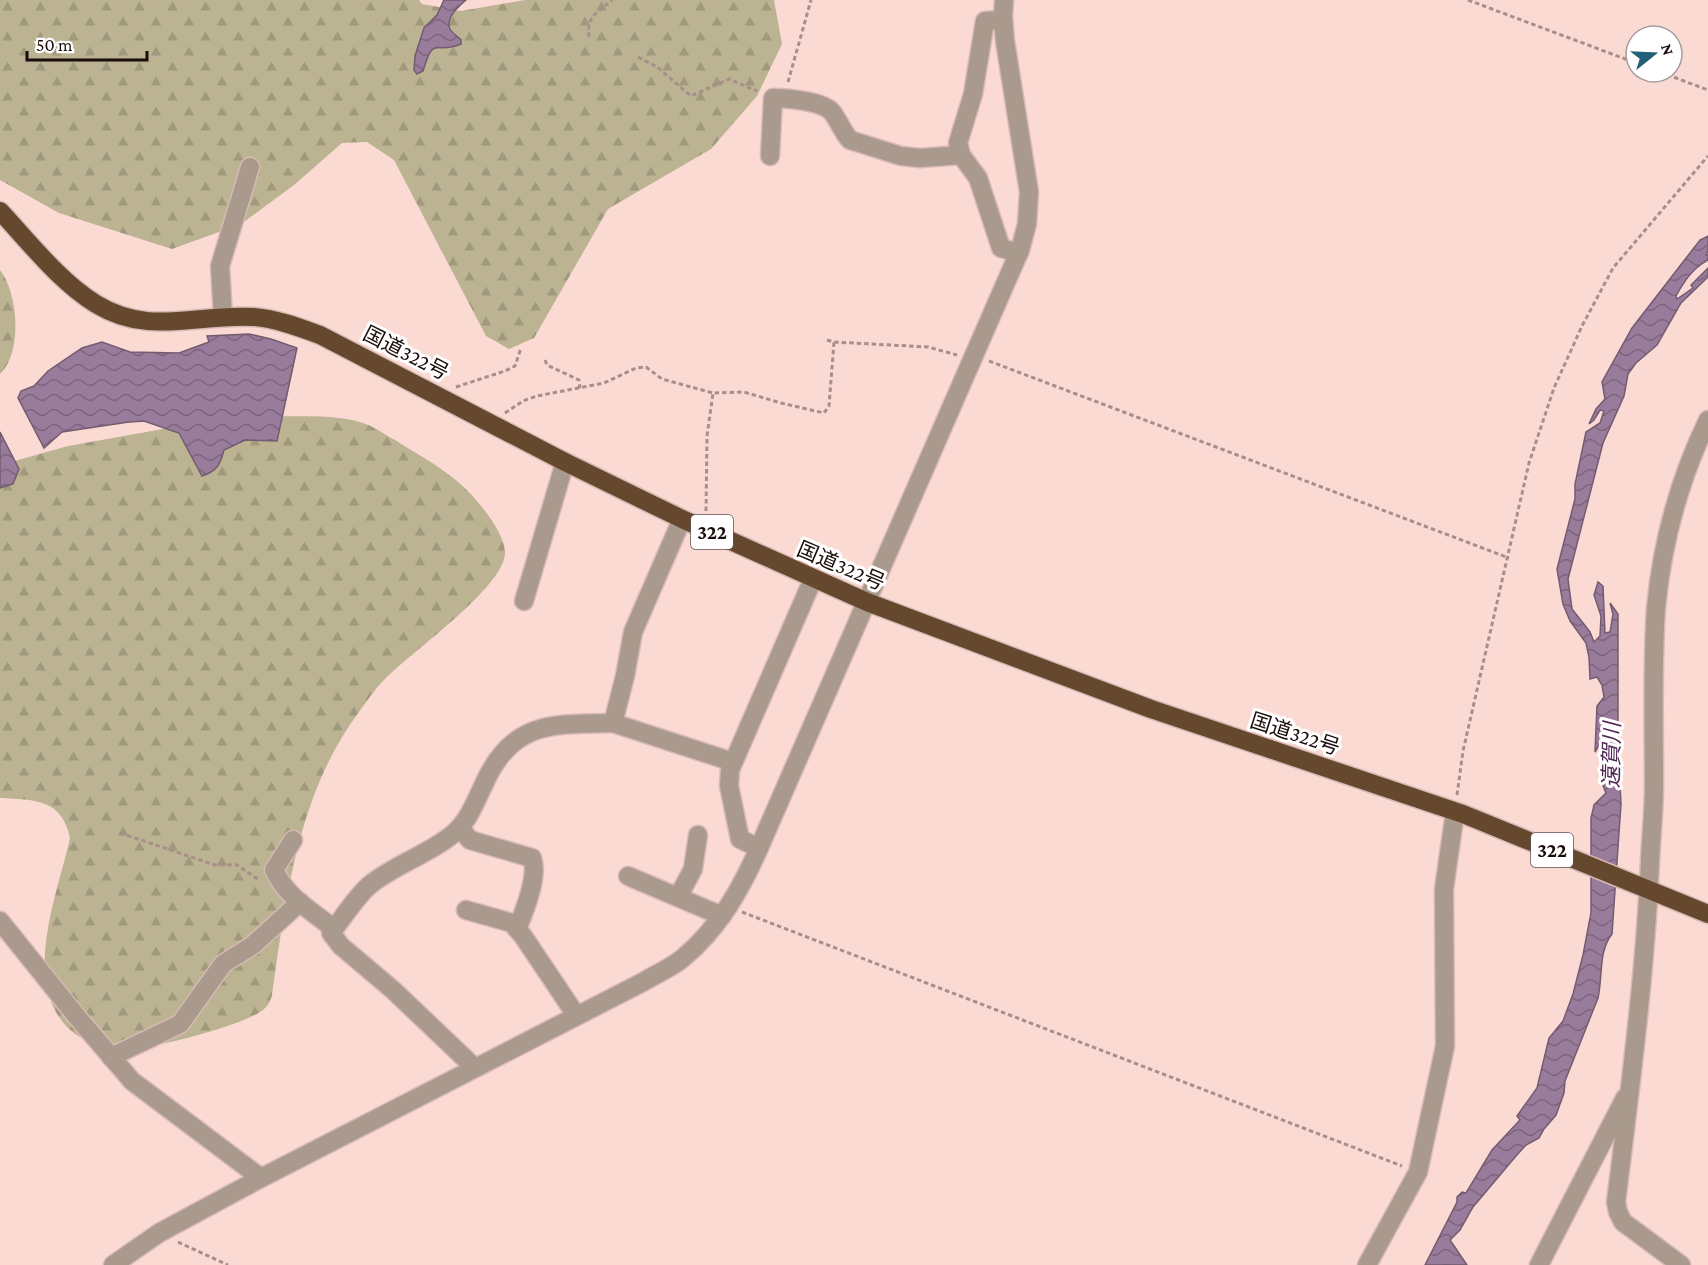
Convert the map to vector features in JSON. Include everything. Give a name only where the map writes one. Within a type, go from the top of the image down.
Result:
[{"type":"highway","name":"国道322号","points":[[0,211],[78,291],[97,305],[119,315],[149,322],[176,323],[223,317],[254,317],[288,323],[338,343],[565,462],[682,519],[867,602],[1151,709],[1459,813],[1708,914]]},
{"type":"street","points":[[113,1265],[159,1233],[261,1178],[682,960],[725,912],[746,877],[759,848],[867,602],[967,355],[1019,253],[1028,224],[1029,192],[1003,20],[1004,0]]},
{"type":"street","points":[[1003,20],[985,21],[973,94],[958,143],[962,155],[978,178],[1001,248],[1019,253]]},
{"type":"street","points":[[770,156],[779,98],[818,104],[831,110],[844,134],[850,140],[891,153],[920,158],[962,155]]},
{"type":"street","points":[[223,317],[220,266],[250,167]]},
{"type":"street","points":[[1681,1265],[1623,1222],[1616,1202],[1631,1086],[1654,787],[1653,681],[1657,606],[1665,547],[1678,499],[1699,438],[1708,420]]},
{"type":"street","points":[[524,601],[565,462]]},
{"type":"street","points":[[613,723],[633,632],[682,519]]},
{"type":"street","points":[[759,848],[740,839],[729,786],[730,770],[813,579]]},
{"type":"street","points":[[474,1067],[393,990],[341,946],[331,933],[370,884],[453,835],[467,820],[490,771],[512,743],[542,727],[562,724],[613,723],[734,762]]},
{"type":"street","points":[[1367,1265],[1418,1172],[1445,1046],[1444,890],[1459,813]]},
{"type":"street","points":[[460,828],[470,840],[532,858],[535,865],[527,903],[517,929]]},
{"type":"street","points":[[678,897],[693,869],[698,835]]},
{"type":"street","points":[[293,840],[274,870],[293,899],[334,929]]},
{"type":"street","points":[[628,876],[678,897],[725,912]]},
{"type":"street","points":[[111,1057],[180,1024],[223,964],[252,945],[300,902]]},
{"type":"street","points":[[466,910],[512,924],[576,1015]]},
{"type":"street","points":[[4,926],[132,1081],[261,1178]]},
{"type":"street","points":[[1539,1265],[1631,1086]]},
{"type":"path","points":[[589,37],[588,27],[592,16],[612,0]]},
{"type":"path","points":[[638,57],[657,67],[691,96],[729,79],[779,98],[811,0]]},
{"type":"path","points":[[1468,0],[1624,58]]},
{"type":"path","points":[[1684,81],[1708,90]]},
{"type":"path","points":[[1459,813],[1463,751],[1529,463],[1554,388],[1582,326],[1613,268],[1708,156]]},
{"type":"path","points":[[827,340],[928,347],[967,355],[1509,558]]},
{"type":"path","points":[[497,426],[503,414],[523,401],[537,396],[604,383],[636,368],[645,367],[662,379],[713,393],[744,392],[824,412],[830,406],[834,342]]},
{"type":"path","points":[[440,396],[445,390],[514,366],[521,348]]},
{"type":"path","points":[[545,360],[547,366],[579,380],[579,388]]},
{"type":"path","points":[[702,528],[705,517],[707,436],[713,393]]},
{"type":"path","points":[[120,832],[215,865],[237,865],[276,892],[283,887]]},
{"type":"path","points":[[725,912],[1418,1172]]},
{"type":"path","points":[[159,1233],[228,1265]]},
{"type":"green space","points":[[0,0],[419,0],[422,4],[461,11],[525,0],[774,0],[782,44],[757,96],[711,149],[608,209],[534,338],[509,349],[486,336],[394,160],[367,142],[342,143],[294,185],[241,224],[172,249],[59,213],[0,180]]},
{"type":"green space","points":[[0,270],[11,293],[15,337],[12,352],[0,374]]},
{"type":"green space","points":[[273,416],[330,417],[352,420],[371,426],[395,440],[431,462],[468,491],[486,512],[500,534],[505,554],[500,568],[489,584],[454,620],[381,684],[338,743],[308,811],[298,847],[283,921],[272,995],[267,1006],[244,1020],[225,1027],[147,1047],[136,1048],[94,1042],[72,1032],[64,1024],[52,1004],[47,985],[46,943],[54,899],[70,838],[66,825],[53,808],[44,804],[24,799],[0,798],[0,465],[68,446],[174,427]]},
{"type":"water","points":[[444,0],[466,0],[449,21],[450,29],[461,40],[461,44],[433,49],[423,71],[417,74],[414,70],[415,56],[424,28],[437,15]]},
{"type":"water","name":"遠賀川","points":[[1708,236],[1706,255],[1708,255],[1708,260],[1689,275],[1676,296],[1677,299],[1693,288],[1691,285],[1708,268],[1708,277],[1681,303],[1657,345],[1636,363],[1628,374],[1624,396],[1603,443],[1568,579],[1572,609],[1590,632],[1594,642],[1600,636],[1601,616],[1594,595],[1598,582],[1603,586],[1605,633],[1610,632],[1613,614],[1610,603],[1618,614],[1618,744],[1621,804],[1612,934],[1603,956],[1598,998],[1565,1081],[1564,1093],[1556,1115],[1539,1138],[1526,1145],[1516,1156],[1473,1207],[1460,1230],[1450,1240],[1467,1265],[1425,1265],[1457,1202],[1457,1197],[1462,1192],[1466,1193],[1492,1150],[1520,1120],[1517,1116],[1537,1088],[1549,1038],[1563,1021],[1573,994],[1591,913],[1591,818],[1594,805],[1606,793],[1601,781],[1606,766],[1602,763],[1603,752],[1608,742],[1605,735],[1595,752],[1597,706],[1604,697],[1602,685],[1597,677],[1590,679],[1586,643],[1570,621],[1563,604],[1557,569],[1575,499],[1575,484],[1586,432],[1600,423],[1604,411],[1600,410],[1589,424],[1596,409],[1605,399],[1602,382],[1632,328],[1700,240]]},
{"type":"water","points":[[249,334],[297,348],[277,441],[245,440],[224,450],[217,467],[202,476],[179,433],[144,421],[62,432],[44,448],[18,398],[21,391],[34,386],[48,371],[82,348],[102,342],[130,352],[179,353],[209,342],[207,336]]},
{"type":"water","points":[[0,432],[19,469],[13,484],[0,488]]}]
